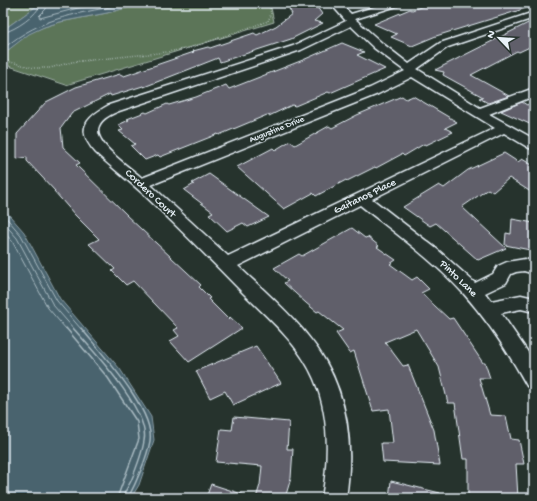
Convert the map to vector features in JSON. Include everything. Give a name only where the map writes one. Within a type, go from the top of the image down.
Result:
[{"type":"street","points":[[334,3],[350,20],[411,70],[534,145]]},
{"type":"street","name":"Cordero Court","points":[[334,498],[338,478],[339,448],[335,412],[327,387],[317,364],[300,340],[282,320],[90,136],[91,129],[98,117],[114,108],[297,48],[350,20],[397,3]]},
{"type":"street","name":"Augustine Drive","points":[[140,184],[374,91],[411,70],[444,45],[534,15]]},
{"type":"street","points":[[480,113],[534,92]]},
{"type":"street","name":"Gaitanos Place","points":[[225,265],[505,128]]},
{"type":"street","name":"Pinto Lane","points":[[361,198],[419,243],[472,292],[510,339],[534,380]]},
{"type":"street","points":[[472,292],[500,278],[504,270],[513,266],[524,265],[534,268]]},
{"type":"street","points":[[487,309],[521,302],[534,305]]},
{"type":"path","points":[[3,60],[34,68],[50,68],[72,62],[142,55],[190,48],[204,42],[268,22],[271,14],[269,3]]},
{"type":"green space","points":[[3,3],[41,3],[3,30]]},
{"type":"green space","points":[[145,3],[270,3],[274,22],[66,85],[3,64],[3,54],[29,33],[60,22],[107,13]]},
{"type":"water","points":[[41,3],[145,3],[44,27],[29,34],[3,54],[3,30]]},
{"type":"water","points":[[3,208],[24,232],[60,299],[120,369],[151,417],[154,440],[139,485],[131,498],[3,498]]},
{"type":"building","points":[[286,3],[314,3],[322,14],[314,21],[323,23],[291,39],[220,62],[218,58],[144,87],[143,86],[111,96],[110,94],[72,113],[61,128],[63,147],[80,163],[76,165],[126,215],[201,285],[199,287],[210,298],[208,299],[228,319],[230,317],[242,328],[189,362],[170,341],[179,336],[174,330],[178,328],[133,281],[126,285],[112,271],[115,269],[89,244],[99,239],[75,215],[27,161],[27,157],[17,159],[17,134],[46,102],[76,87],[120,74],[124,76],[194,52],[193,51],[208,47],[210,48],[254,33],[257,35],[276,26],[292,14]]},
{"type":"building","points":[[432,3],[533,3],[533,6],[436,36],[412,46],[391,37],[397,34],[374,24],[410,9],[412,10]]},
{"type":"building","points":[[534,20],[534,45],[519,52],[517,51],[471,75],[509,96],[488,103],[479,98],[483,97],[443,75],[444,72],[435,70]]},
{"type":"building","points":[[342,43],[364,52],[357,55],[385,69],[330,93],[328,92],[295,106],[292,105],[269,116],[267,115],[160,157],[158,155],[145,160],[131,146],[135,144],[119,131],[123,130],[118,125],[129,120],[127,119],[145,112],[147,113],[167,104],[169,105],[196,97],[226,85],[229,89]]},
{"type":"building","points":[[402,96],[406,99],[413,96],[457,122],[445,128],[453,132],[426,145],[424,144],[404,156],[402,154],[376,168],[375,167],[347,181],[346,180],[316,196],[313,193],[284,209],[237,167],[273,148],[275,150],[290,141],[295,145],[329,126],[332,128],[357,115]]},
{"type":"building","points":[[534,101],[534,126],[501,111],[522,102],[527,105]]},
{"type":"building","points":[[504,153],[518,162],[522,159],[534,166],[534,194],[509,178],[493,192],[488,189],[462,207],[506,248],[478,260],[436,223],[430,226],[403,207],[439,185],[444,188],[468,170]]},
{"type":"building","points":[[209,174],[269,217],[248,227],[243,223],[227,231],[209,214],[213,212],[184,190],[194,184],[192,183]]},
{"type":"building","points":[[512,219],[534,223],[534,248],[530,247],[530,250],[505,245],[506,233],[511,234]]},
{"type":"building","points":[[352,228],[365,238],[368,237],[379,246],[377,247],[396,260],[390,264],[412,280],[417,277],[429,289],[421,293],[449,319],[453,318],[483,363],[485,363],[490,378],[479,378],[490,415],[506,416],[511,439],[519,440],[524,464],[516,464],[518,498],[468,498],[468,459],[463,459],[455,403],[448,403],[439,367],[416,329],[385,342],[403,366],[408,365],[434,430],[440,465],[383,462],[381,443],[393,443],[389,409],[373,411],[354,351],[350,353],[336,333],[343,330],[319,311],[317,312],[306,303],[284,283],[288,281],[274,268],[299,254],[302,256]]},
{"type":"building","points":[[256,346],[281,383],[233,405],[225,391],[210,398],[196,371]]},
{"type":"building","points":[[234,417],[289,422],[287,449],[293,449],[291,478],[285,498],[256,498],[260,485],[262,466],[216,462],[221,429],[232,430]]},
{"type":"building","points":[[391,481],[440,493],[440,498],[389,498]]},
{"type":"building","points":[[211,484],[245,495],[244,498],[206,498]]}]
